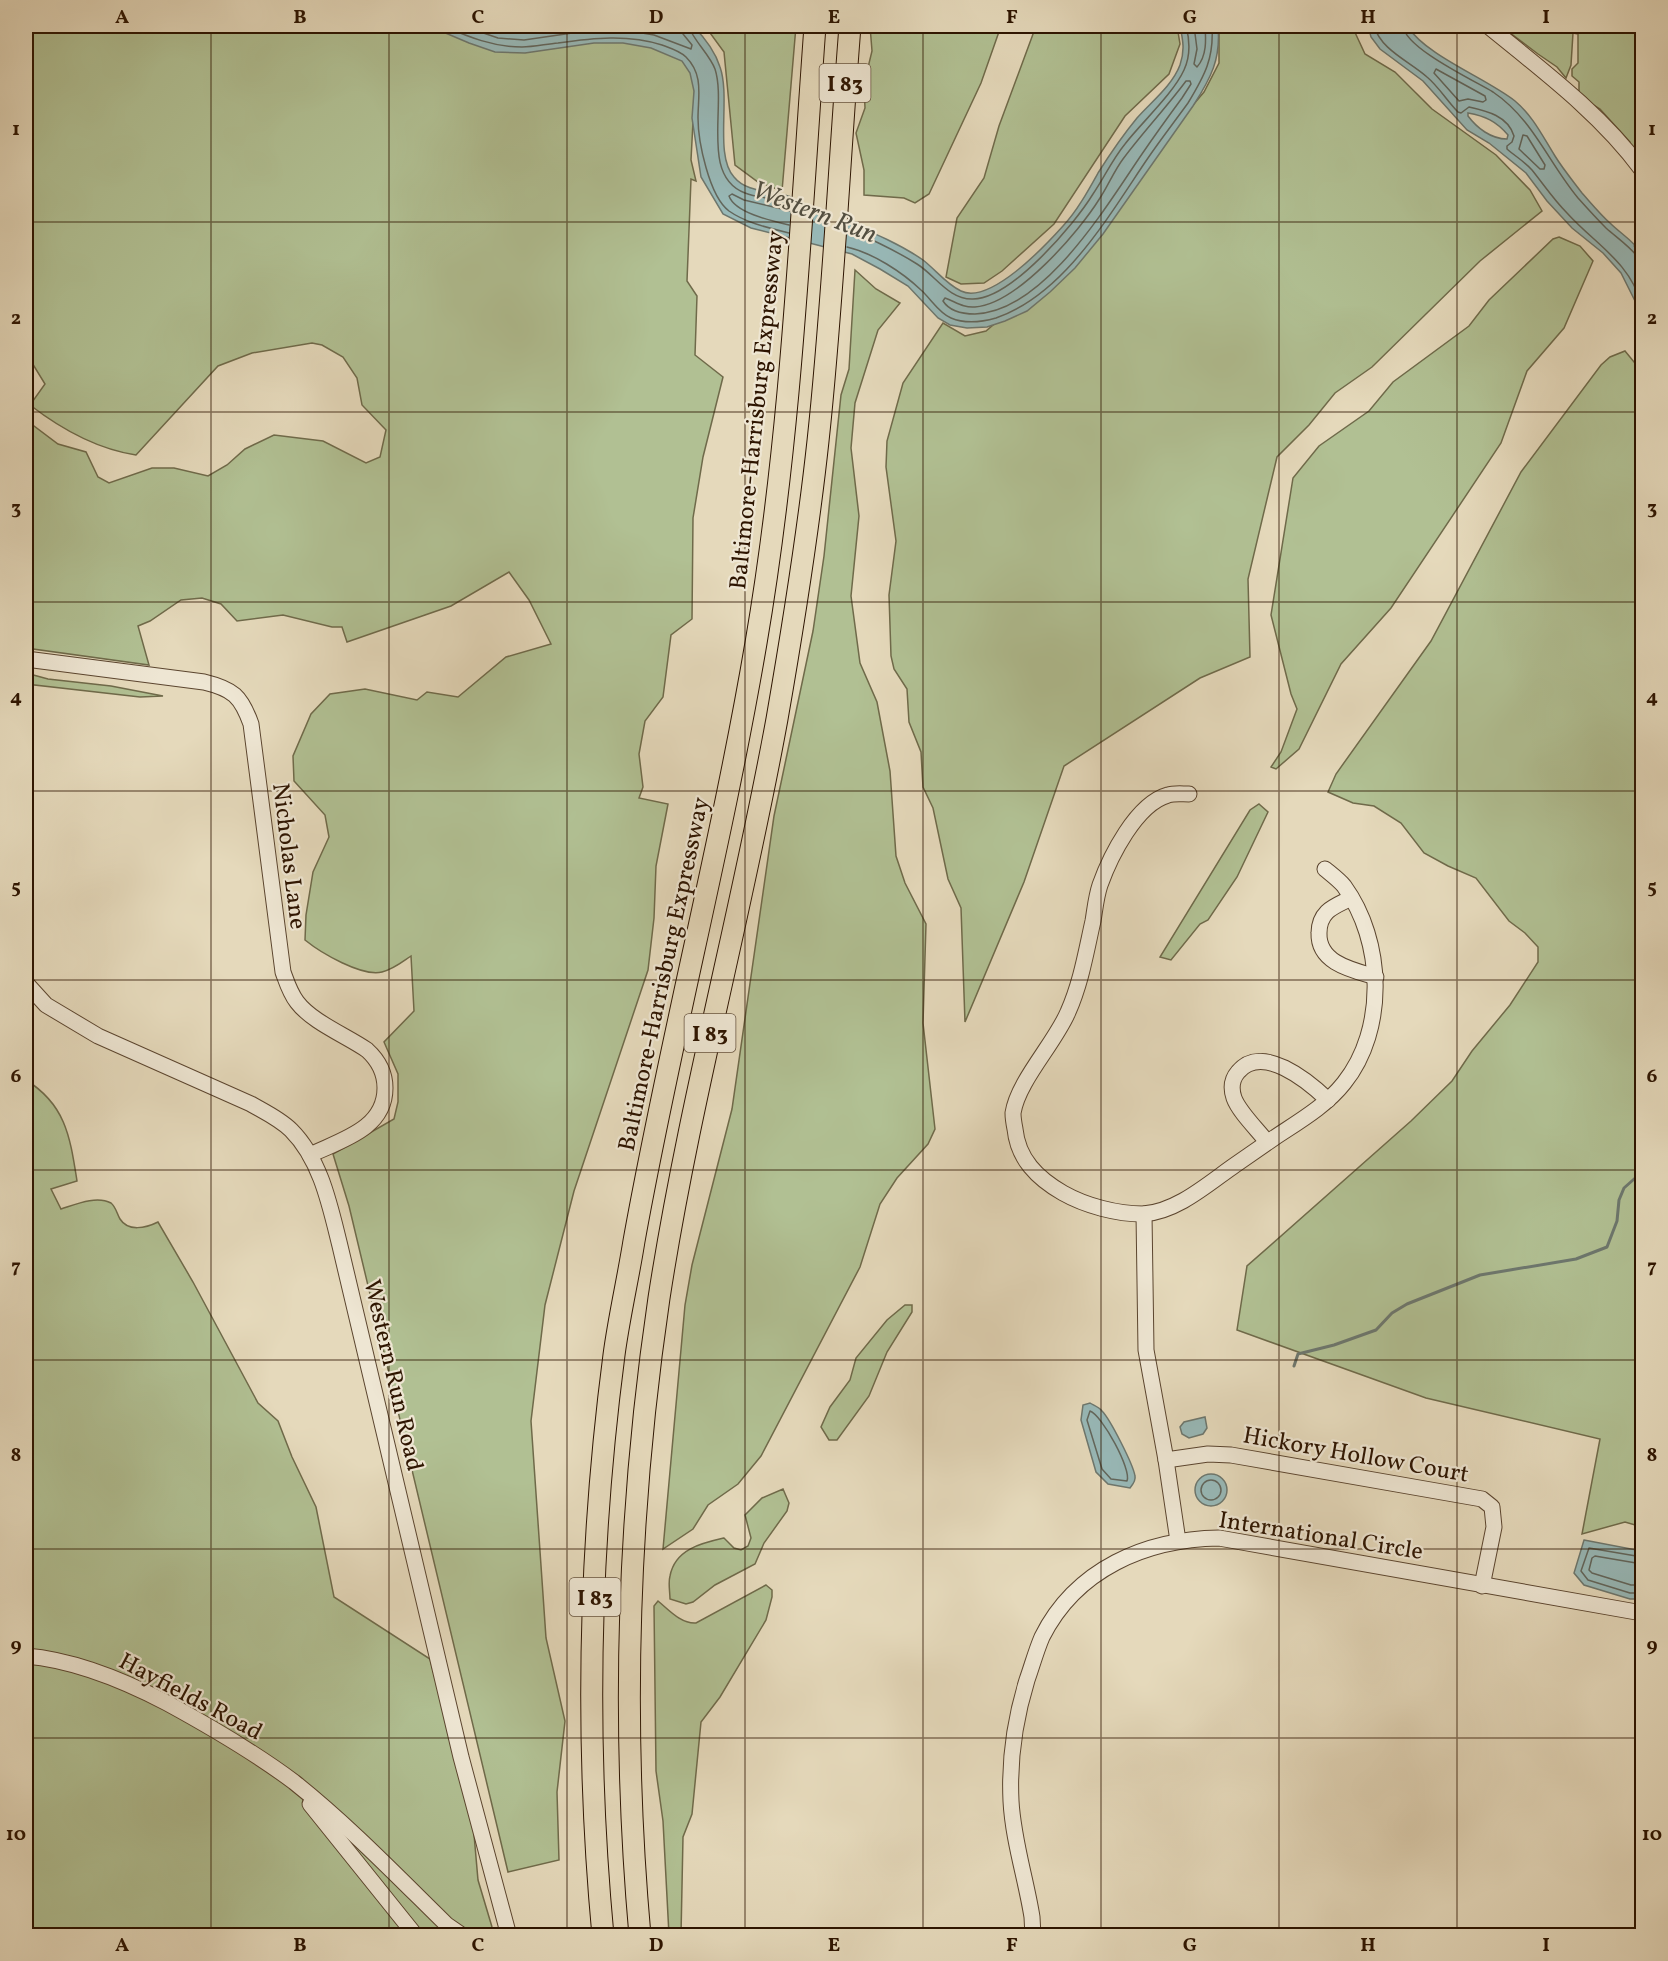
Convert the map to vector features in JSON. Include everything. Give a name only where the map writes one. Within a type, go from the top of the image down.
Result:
[{"type":"highway","name":"Baltimore-Harrisburg Expressway","points":[[603,1935],[594,1762],[594,1643],[600,1501],[614,1353],[654,1136],[729,784],[757,638],[784,436],[815,26]]},
{"type":"highway","name":"I 83","points":[[640,1935],[632,1788],[630,1670],[636,1525],[651,1358],[663,1271],[687,1144],[764,789],[802,565],[818,437],[832,283],[850,26]]},
{"type":"street","points":[[1488,26],[1592,114],[1630,153],[1642,170]]},
{"type":"street","name":"Nicholas Lane","points":[[26,659],[222,686],[237,695],[245,708],[251,724],[283,972],[289,990],[298,1004],[310,1014],[367,1050],[375,1058],[385,1082],[385,1097],[380,1112],[371,1123],[359,1132],[310,1155]]},
{"type":"street","points":[[1189,794],[1167,795],[1150,806],[1135,820],[1118,846],[1100,886],[1082,975],[1068,1014],[1018,1099],[1013,1115],[1016,1142],[1023,1158],[1037,1175],[1062,1193],[1086,1204],[1113,1211],[1144,1214],[1163,1210],[1184,1199],[1328,1100],[1345,1083],[1360,1056],[1370,1027],[1376,997],[1376,977],[1362,919],[1342,884],[1325,869]]},
{"type":"street","points":[[1351,898],[1328,911],[1319,924],[1319,943],[1324,955],[1339,964],[1376,977]]},
{"type":"street","name":"Western Run Road","points":[[26,983],[46,1005],[98,1036],[251,1104],[272,1116],[290,1129],[310,1155],[324,1190],[340,1246],[461,1757],[508,1935]]},
{"type":"street","points":[[1267,1142],[1235,1101],[1232,1091],[1232,1081],[1248,1063],[1257,1060],[1268,1061],[1306,1080],[1328,1100]]},
{"type":"street","points":[[1144,1214],[1146,1350],[1167,1460],[1178,1541]]},
{"type":"street","name":"Hickory Hollow Court","points":[[1167,1460],[1184,1456],[1231,1455],[1482,1499],[1492,1507],[1494,1527],[1482,1586]]},
{"type":"street","name":"International Circle","points":[[1033,1935],[1029,1895],[1014,1823],[1011,1785],[1011,1763],[1021,1701],[1034,1657],[1053,1620],[1087,1582],[1119,1560],[1143,1549],[1178,1541],[1219,1538],[1642,1613]]},
{"type":"street","name":"Hayfields Road","points":[[26,1656],[57,1660],[90,1670],[153,1696],[232,1740],[294,1783],[338,1820],[447,1925],[463,1935]]},
{"type":"street","name":"Hayfields Road","points":[[294,1783],[329,1830],[416,1935]]},
{"type":"green space","points":[[26,26],[698,26],[691,160],[696,181],[691,179],[687,281],[697,296],[695,355],[723,377],[703,457],[693,518],[692,619],[671,635],[663,697],[645,721],[639,754],[643,787],[639,798],[668,804],[656,866],[654,918],[648,970],[574,1191],[545,1305],[531,1421],[546,1638],[565,1721],[557,1792],[559,1860],[508,1872],[349,1206],[333,1154],[394,1119],[398,1102],[398,1074],[384,1042],[414,1011],[411,956],[390,969],[374,973],[342,963],[305,940],[306,915],[313,872],[329,837],[325,815],[294,781],[293,756],[311,714],[330,694],[365,689],[417,700],[427,692],[458,697],[506,657],[551,644],[529,600],[509,572],[451,606],[347,642],[342,627],[332,627],[283,615],[237,621],[221,604],[202,598],[181,600],[150,621],[138,626],[149,665],[26,648],[26,420],[58,444],[86,452],[98,477],[109,483],[152,468],[174,468],[208,476],[227,465],[245,449],[274,435],[323,441],[366,463],[380,457],[386,430],[362,405],[357,378],[343,357],[322,345],[312,343],[252,353],[218,366],[136,455],[107,448],[80,437],[30,405],[45,384],[26,353]]},
{"type":"green space","points":[[705,26],[796,26],[782,191],[758,182],[735,165],[724,52]]},
{"type":"green space","points":[[870,26],[1001,26],[981,83],[929,194],[915,203],[904,198],[864,195],[864,170],[856,133],[865,108],[864,84],[872,51]]},
{"type":"green space","points":[[1036,26],[1177,26],[1180,44],[1169,74],[1125,116],[1054,224],[1002,271],[984,283],[961,284],[946,277],[957,218],[984,178],[999,126]]},
{"type":"green space","points":[[1219,26],[1352,26],[1365,54],[1395,72],[1432,109],[1496,155],[1530,190],[1542,211],[1480,261],[1372,367],[1335,393],[1309,425],[1277,457],[1248,579],[1250,657],[1200,678],[1064,766],[1024,882],[965,1022],[961,908],[948,879],[933,808],[923,787],[921,752],[909,722],[907,689],[894,669],[891,656],[889,595],[896,541],[886,467],[887,441],[903,383],[943,323],[965,336],[986,331],[1042,283],[1204,92],[1219,63]]},
{"type":"green space","points":[[1501,26],[1642,26],[1642,162],[1628,145],[1630,142],[1600,109],[1587,101],[1579,92],[1579,82],[1572,76],[1572,69],[1578,63],[1578,34],[1573,33],[1571,65],[1566,78],[1557,67]]},
{"type":"green space","points":[[1559,237],[1580,246],[1593,261],[1564,328],[1527,371],[1501,443],[1391,608],[1341,664],[1299,749],[1276,769],[1271,767],[1281,752],[1297,709],[1271,615],[1293,478],[1319,446],[1369,411],[1393,382],[1469,326],[1489,300],[1553,239]]},
{"type":"green space","points":[[855,270],[876,289],[900,303],[878,330],[855,403],[851,448],[859,516],[851,596],[860,663],[877,702],[890,771],[896,856],[905,883],[926,924],[923,1023],[935,1129],[928,1144],[897,1178],[880,1204],[860,1267],[761,1456],[738,1484],[708,1505],[693,1529],[663,1549],[685,1305],[692,1265],[732,1109],[774,816],[813,631],[824,556],[841,395],[849,369]]},
{"type":"green space","points":[[1625,351],[1639,368],[1642,384],[1642,1527],[1625,1522],[1582,1534],[1600,1439],[1426,1398],[1237,1330],[1247,1266],[1411,1121],[1452,1081],[1472,1051],[1510,1005],[1538,962],[1538,947],[1509,921],[1476,878],[1424,853],[1401,823],[1374,806],[1353,803],[1328,792],[1336,774],[1431,641],[1521,472],[1601,365],[1610,357]]},
{"type":"green space","points":[[26,673],[48,679],[111,686],[163,696],[140,697],[26,684]]},
{"type":"green space","points":[[1259,804],[1268,812],[1237,877],[1208,920],[1200,924],[1171,960],[1160,957],[1250,810]]},
{"type":"green space","points":[[26,1080],[50,1100],[58,1111],[72,1150],[77,1181],[51,1189],[61,1209],[99,1200],[111,1203],[120,1219],[128,1226],[143,1227],[158,1222],[258,1403],[278,1421],[316,1507],[334,1597],[430,1659],[473,1823],[478,1880],[496,1935],[26,1935]]},
{"type":"green space","points":[[905,1305],[912,1305],[912,1312],[887,1352],[869,1396],[837,1440],[829,1440],[821,1427],[830,1407],[850,1380],[856,1358],[887,1320]]},
{"type":"green space","points":[[783,1489],[789,1503],[787,1511],[764,1543],[755,1564],[715,1585],[693,1602],[686,1604],[670,1599],[670,1576],[677,1559],[683,1553],[707,1542],[724,1538],[734,1548],[741,1550],[748,1546],[751,1538],[745,1515],[762,1498]]},
{"type":"green space","points":[[766,1585],[772,1590],[772,1597],[766,1620],[720,1697],[701,1722],[692,1814],[683,1837],[681,1935],[669,1935],[663,1821],[656,1771],[654,1606],[658,1601],[680,1619],[696,1623]]},
{"type":"water","name":"Western Run","points":[[429,26],[693,26],[709,45],[720,67],[724,94],[725,155],[728,167],[739,182],[745,186],[801,200],[881,237],[923,260],[956,288],[973,293],[987,290],[1016,271],[1044,247],[1073,214],[1122,138],[1137,118],[1167,87],[1176,73],[1182,60],[1183,50],[1180,26],[1218,26],[1219,38],[1210,77],[1193,106],[1103,234],[1075,268],[1027,311],[987,327],[967,328],[950,325],[938,318],[908,286],[852,254],[751,228],[723,214],[701,177],[692,118],[694,91],[690,73],[682,61],[651,48],[623,43],[594,43],[525,53],[495,52]]},
{"type":"water","points":[[1368,26],[1407,26],[1416,37],[1442,57],[1502,92],[1521,107],[1582,193],[1642,254],[1642,327],[1636,303],[1621,273],[1603,253],[1572,228],[1547,201],[1526,173],[1489,143],[1467,130],[1423,81],[1380,49],[1371,37]],"holes":[[[1468,113],[1490,120],[1508,135],[1507,139],[1495,137],[1480,129]]]},
{"type":"water","points":[[1090,1403],[1106,1416],[1126,1452],[1135,1476],[1135,1481],[1130,1488],[1108,1484],[1096,1472],[1081,1420],[1083,1405]]},
{"type":"water","points":[[1205,1417],[1207,1428],[1203,1434],[1189,1438],[1182,1434],[1180,1427],[1184,1422]]},
{"type":"water","points":[[1211,1474],[1222,1479],[1227,1490],[1222,1501],[1211,1506],[1200,1501],[1195,1490],[1200,1479]]},
{"type":"water","points":[[1584,1540],[1642,1551],[1642,1599],[1630,1599],[1584,1585],[1574,1573]]},
{"type":"waterway","points":[[1635,246],[1642,232]]},
{"type":"waterway","points":[[1294,1366],[1298,1354],[1334,1345],[1376,1330],[1392,1313],[1407,1304],[1480,1275],[1576,1259],[1607,1247],[1617,1221],[1619,1200],[1624,1188],[1642,1172]]},
{"type":"waterway","points":[[1636,1550],[1642,1529]]}]
